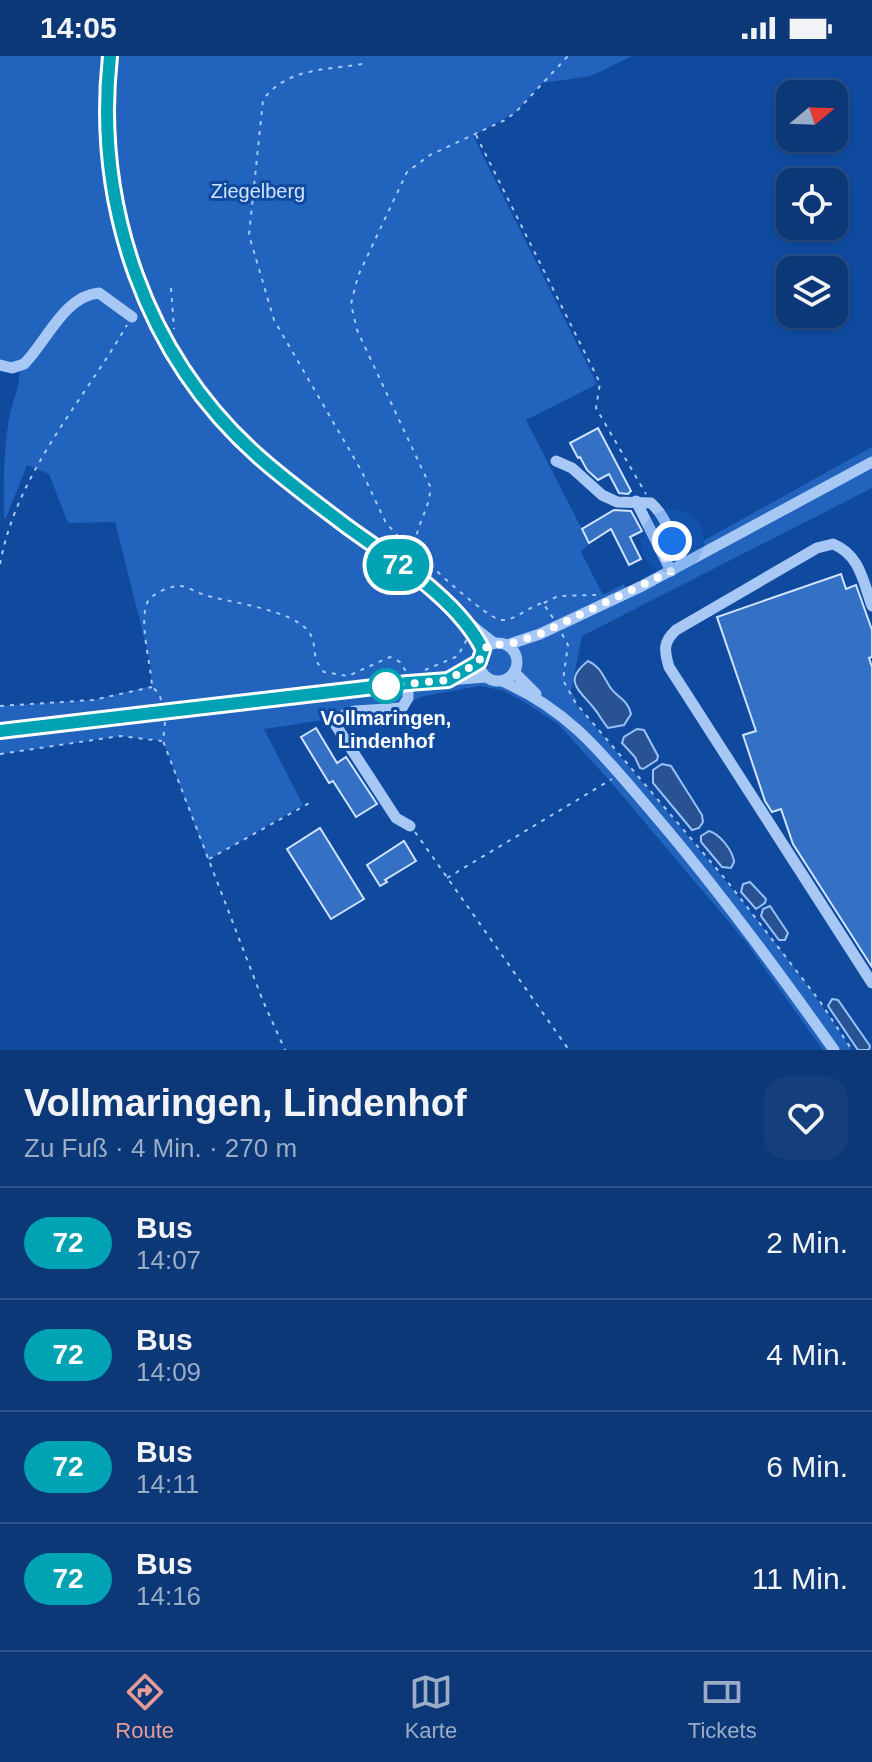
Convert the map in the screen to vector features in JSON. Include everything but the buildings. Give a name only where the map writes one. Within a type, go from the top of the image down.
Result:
[{"type":"street","points":[[110,56],[106,100],[113,194],[136,277],[164,338],[179,362],[218,414],[257,456],[436,594],[494,643],[507,645],[558,626],[671,571],[872,462]]},
{"type":"street","points":[[0,365],[12,368],[24,364],[73,303],[88,294],[99,293],[132,317]]},
{"type":"street","points":[[556,461],[572,468],[602,495],[617,502],[651,503],[664,518],[684,563]]},
{"type":"street","points":[[636,501],[671,571]]},
{"type":"street","points":[[659,547],[672,541]]},
{"type":"street","points":[[872,606],[857,564],[850,553],[833,544],[817,548],[676,630],[667,639],[664,650],[669,667],[872,983]]},
{"type":"street","points":[[467,623],[486,677]]},
{"type":"street","points":[[502,681],[516,666],[528,645],[540,634]]},
{"type":"street","points":[[448,680],[494,643]]},
{"type":"street","points":[[507,645],[513,650],[516,666],[539,698],[586,737],[725,901],[834,1050]]},
{"type":"street","points":[[0,731],[408,683],[486,677],[539,698]]},
{"type":"street","points":[[408,683],[408,698],[402,708],[355,711],[337,718],[335,724],[396,818],[410,826]]},
{"type":"path","points":[[415,544],[428,509],[430,486],[357,330],[351,304],[358,276],[407,172],[422,159],[516,112],[568,56]]},
{"type":"path","points":[[362,64],[291,75],[273,86],[263,100],[249,235],[274,320],[373,494],[386,523],[398,536],[415,544],[421,557],[493,618],[505,620],[558,596],[596,595]]},
{"type":"path","points":[[475,134],[600,383],[596,408],[651,503]]},
{"type":"path","points":[[171,288],[175,320]]},
{"type":"path","points":[[0,564],[11,520],[25,486],[132,317]]},
{"type":"path","points":[[285,1050],[274,1029],[163,741],[166,726],[159,693],[152,687],[144,614],[149,599],[181,586],[205,595],[251,604],[298,623],[309,632],[314,658],[324,672],[348,676],[390,657],[404,667],[408,683]]},
{"type":"path","points":[[543,603],[568,645],[563,680],[575,702],[727,881],[819,1000],[852,1050]]},
{"type":"path","points":[[420,672],[458,656],[468,640],[467,623]]},
{"type":"path","points":[[0,706],[93,700],[152,687]]},
{"type":"path","points":[[0,754],[120,736],[163,741]]},
{"type":"path","points":[[447,878],[620,775]]},
{"type":"path","points":[[208,860],[313,801]]},
{"type":"path","points":[[410,826],[569,1050]]},
{"type":"green space","name":"Ziegelberg","points":[[0,56],[632,56],[591,76],[542,83],[516,112],[473,136],[597,384],[526,420],[589,543],[581,552],[603,595],[624,584],[626,588],[705,547],[703,541],[872,447],[872,488],[582,636],[571,691],[577,700],[575,703],[754,916],[852,1050],[823,1050],[745,941],[610,781],[558,724],[502,690],[480,686],[424,696],[405,704],[337,718],[264,729],[303,805],[208,860],[163,741],[120,736],[0,754],[0,706],[93,700],[152,686],[150,661],[115,522],[68,523],[49,474],[27,465],[4,518],[4,464],[19,367],[0,365]]},
{"type":"shaded area","points":[[588,661],[627,705],[631,714],[624,725],[608,728],[578,690],[576,674]]},
{"type":"shaded area","points":[[637,729],[644,730],[658,756],[643,769],[622,743],[624,737]]},
{"type":"shaded area","points":[[662,764],[671,766],[702,815],[703,822],[699,828],[692,830],[653,783],[653,770]]},
{"type":"shaded area","points":[[709,831],[729,848],[734,862],[731,868],[722,867],[701,842],[701,836]]},
{"type":"shaded area","points":[[750,882],[766,899],[756,909],[741,892],[743,884]]},
{"type":"shaded area","points":[[770,906],[788,933],[785,940],[779,940],[761,916],[763,909]]},
{"type":"shaded area","points":[[832,999],[838,1000],[870,1046],[869,1050],[858,1050],[828,1006]]},
{"type":"bus line","name":"72","points":[[0,731],[448,680],[479,662],[483,650],[467,623],[436,594],[257,456],[218,414],[164,338],[136,277],[113,194],[106,100],[110,56]]},
{"type":"place","name":"Vollmaringen, Lindenhof","points":[[386,686]]},
{"type":"route","points":[[386,686],[448,680],[479,662],[483,650],[490,644],[507,645],[540,634],[642,586],[671,571],[659,547],[672,541]]}]
